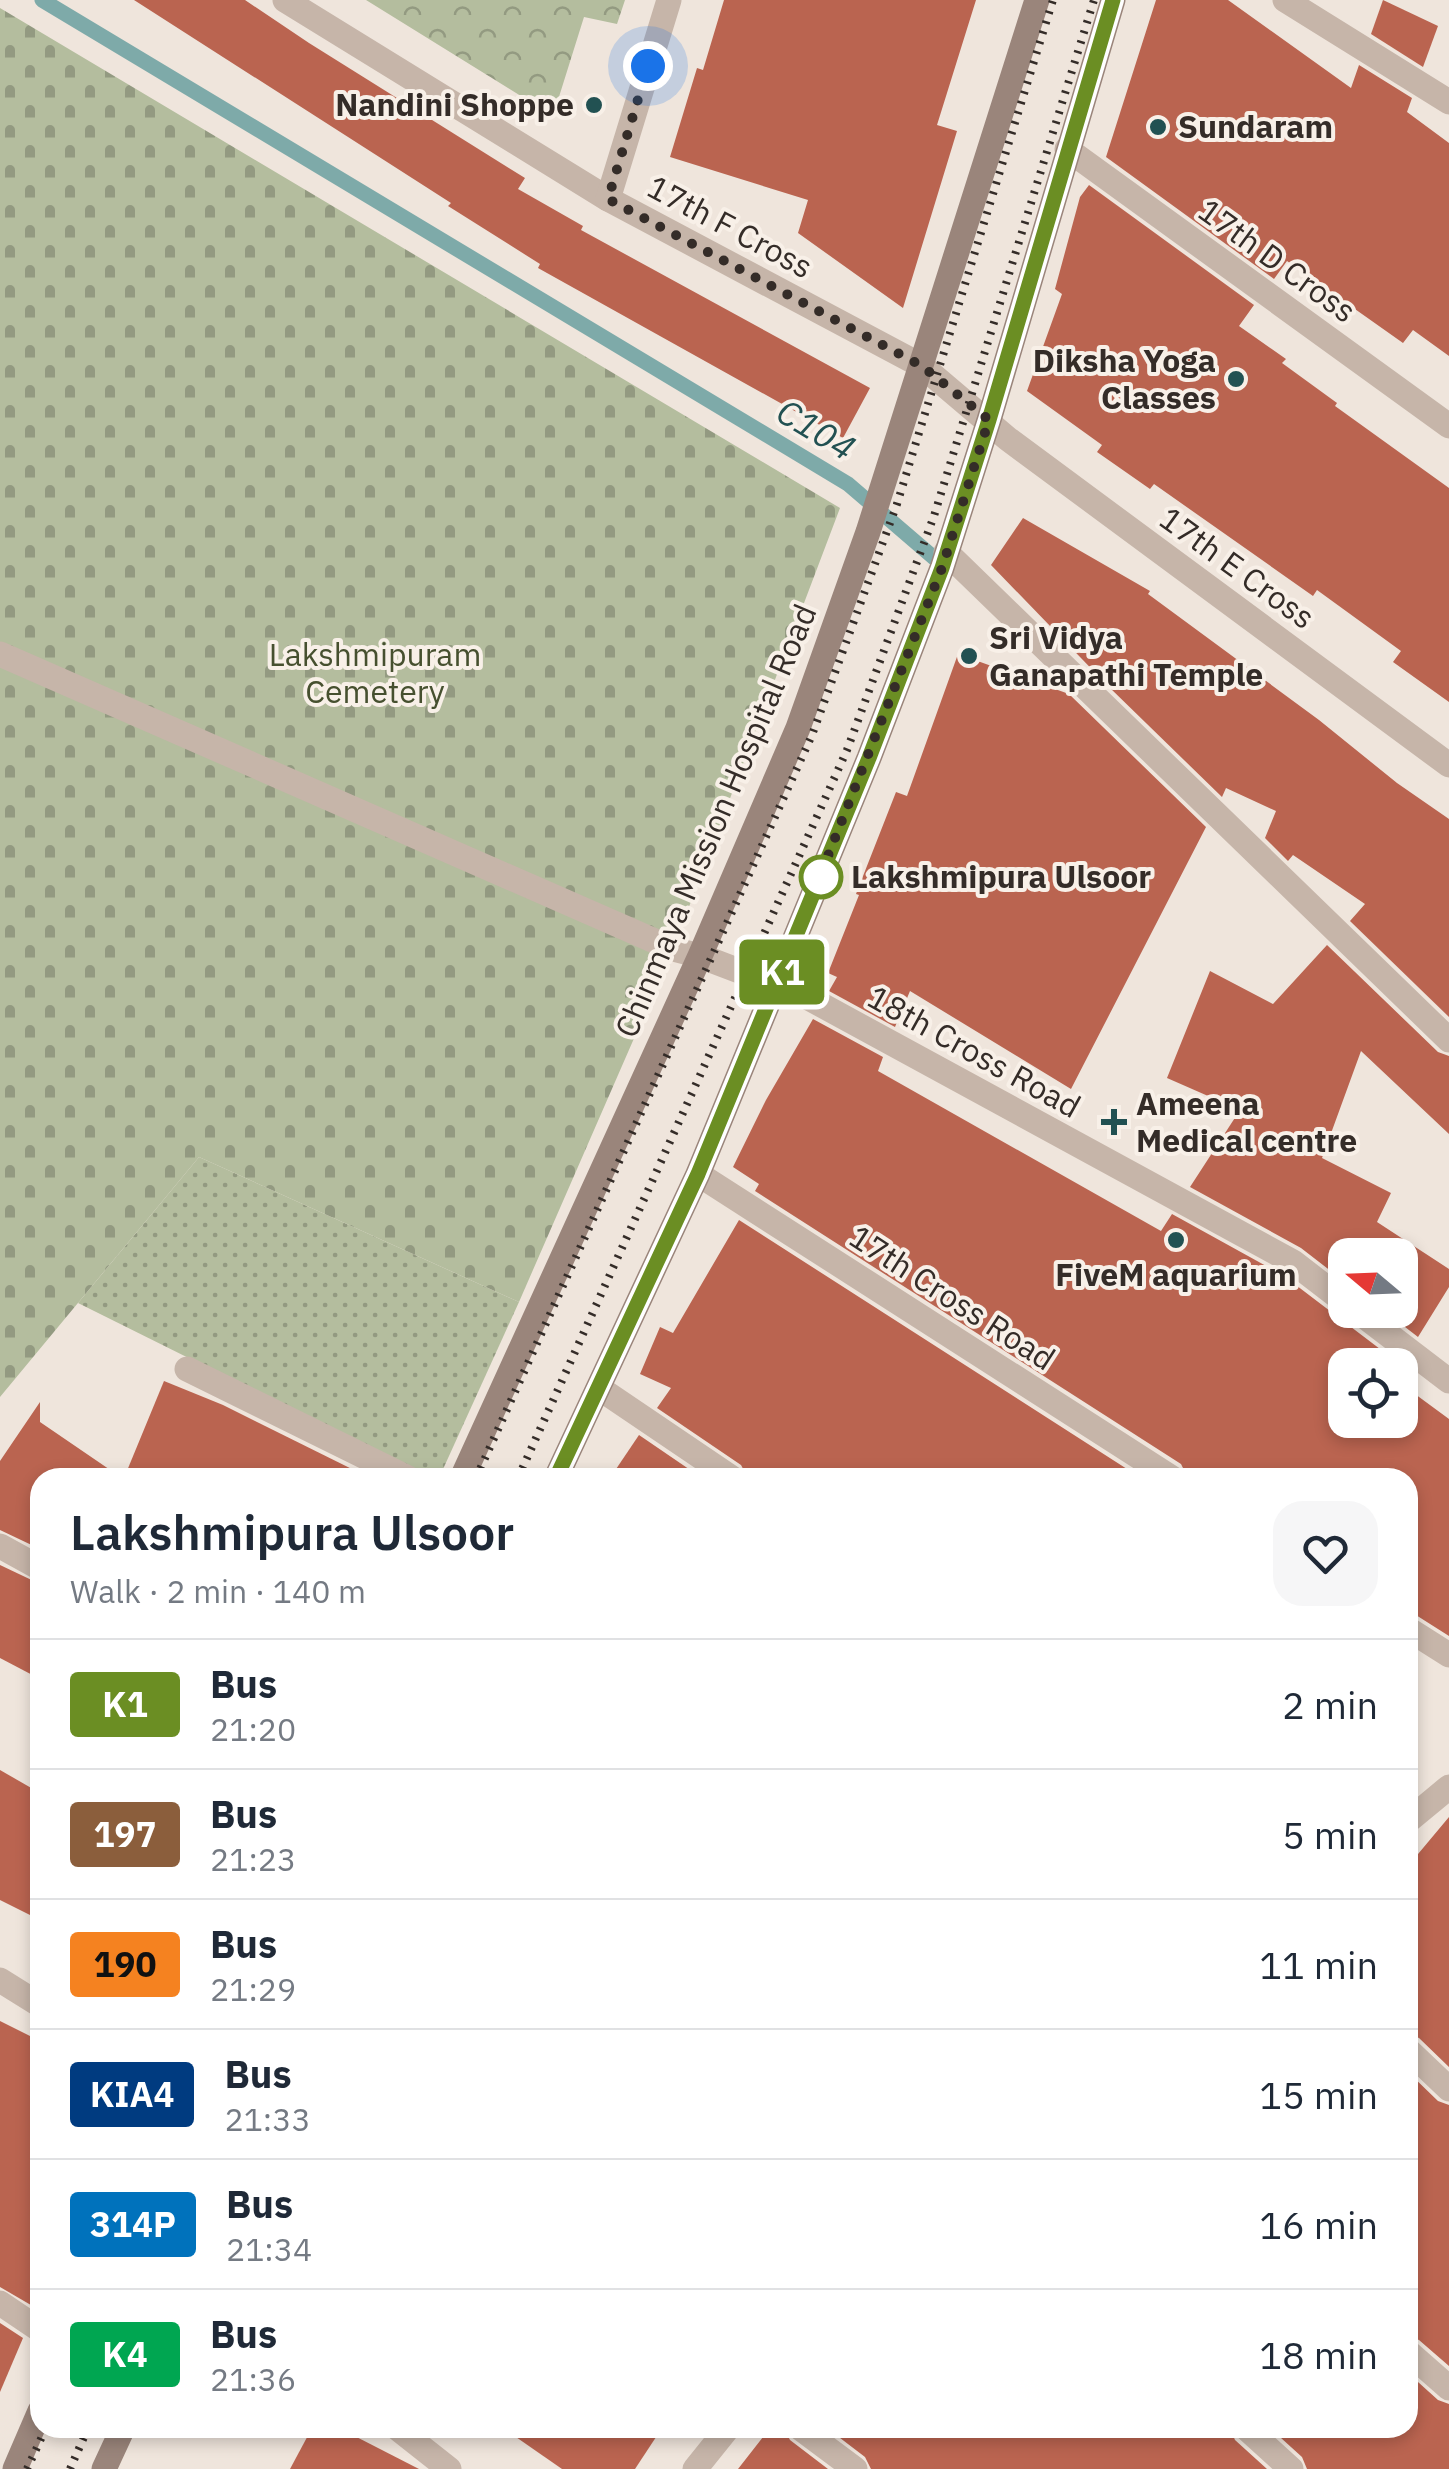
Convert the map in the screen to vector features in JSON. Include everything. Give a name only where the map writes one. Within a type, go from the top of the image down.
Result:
[{"type":"main road","name":"Chinmaya Mission Hospital Road","points":[[467,1468],[700,956],[798,728],[868,532],[1037,0]]},
{"type":"main road","points":[[561,1468],[698,1174],[869,758],[946,552],[989,420],[1113,0]]},
{"type":"main road","points":[[16,2469],[30,2435]]},
{"type":"main road","points":[[104,2469],[118,2438]]},
{"type":"street","name":"17th F Cross","points":[[285,0],[608,199],[922,366],[989,420]]},
{"type":"street","points":[[608,199],[669,0]]},
{"type":"street","points":[[1285,0],[1449,102]]},
{"type":"street","name":"17th D Cross","points":[[1067,149],[1449,426]]},
{"type":"street","name":"17th E Cross","points":[[989,420],[1008,439],[1449,765]]},
{"type":"street","points":[[946,552],[1449,1040]]},
{"type":"street","name":"18th Cross Road","points":[[0,654],[674,949],[778,983],[1293,1262],[1328,1289]]},
{"type":"street","name":"17th Cross Road","points":[[698,1174],[1156,1468]]},
{"type":"street","points":[[1380,1328],[1449,1380]]},
{"type":"street","points":[[187,1369],[388,1468]]},
{"type":"street","points":[[599,1388],[717,1468]]},
{"type":"street","points":[[0,1546],[30,1562]]},
{"type":"street","points":[[1418,1636],[1449,1656]]},
{"type":"street","points":[[1418,1813],[1446,1794]]},
{"type":"street","points":[[0,1980],[30,1999]]},
{"type":"street","points":[[1418,2060],[1449,2089]]},
{"type":"street","points":[[0,2303],[30,2323]]},
{"type":"street","points":[[1418,2361],[1449,2388]]},
{"type":"street","points":[[410,2438],[449,2469]]},
{"type":"street","points":[[694,2469],[720,2438]]},
{"type":"street","points":[[813,2438],[855,2469]]},
{"type":"street","points":[[1257,2438],[1291,2469]]},
{"type":"green space","points":[[366,0],[625,0],[617,24],[584,17],[553,116]]},
{"type":"green space","name":"Lakshmipuram Cemetery","points":[[0,8],[840,508],[673,949],[519,1302],[199,1157],[0,1397]]},
{"type":"green space","points":[[199,1157],[519,1302],[444,1468],[410,1468],[78,1303]]},
{"type":"building","points":[[134,0],[245,0],[525,178],[518,189],[583,226],[581,230],[870,388],[843,438],[538,268],[540,264],[448,206],[451,203]]},
{"type":"building","points":[[724,0],[976,0],[937,125],[957,131],[903,308],[798,233],[808,200],[670,157],[697,68],[703,70]]},
{"type":"building","points":[[1156,0],[1228,0],[1351,88],[1359,65],[1412,98],[1407,112],[1449,143],[1449,356],[1413,330],[1403,343],[1287,261],[1274,279],[1106,157]]},
{"type":"building","points":[[1383,0],[1438,26],[1423,67],[1371,34]]},
{"type":"building","points":[[1089,185],[1254,305],[1239,326],[1286,359],[1282,363],[1337,403],[1335,406],[1449,488],[1449,702],[1393,662],[1401,651],[1317,590],[1313,596],[1154,484],[1150,489],[1097,452],[1102,445],[1027,391],[1062,294],[1055,289],[1080,197]]},
{"type":"building","points":[[1023,518],[1150,591],[1148,594],[1449,819],[1449,1017],[1350,921],[1365,904],[1293,855],[1288,861],[1265,838],[1276,811],[1226,788],[1222,797],[991,565]]},
{"type":"building","points":[[958,654],[1069,694],[1206,827],[1071,1089],[910,991],[895,1027],[829,991],[837,977],[828,973],[859,895],[856,894],[896,792],[907,796]]},
{"type":"building","points":[[1327,945],[1438,1052],[1449,1056],[1449,1134],[1361,1051],[1322,1158],[1391,1193],[1377,1222],[1402,1238],[1328,1238],[1328,1269],[1301,1248],[1190,1187],[1240,1110],[1167,1078],[1210,971],[1273,1004]]},
{"type":"building","points":[[813,1019],[883,1057],[878,1071],[1161,1231],[1172,1214],[1284,1276],[1328,1309],[1328,1328],[1352,1328],[1379,1348],[1328,1348],[1328,1438],[1418,1438],[1418,1396],[1449,1419],[1449,1636],[1418,1616],[1418,1468],[1183,1468],[755,1191],[759,1184],[733,1167]]},
{"type":"building","points":[[739,1220],[1125,1468],[743,1468],[657,1408],[671,1388],[640,1374],[660,1327],[673,1333]]},
{"type":"building","points":[[1418,1249],[1449,1269],[1449,1287],[1418,1337],[1406,1328],[1418,1328]]},
{"type":"building","points":[[164,1381],[223,1405],[350,1468],[128,1468]]},
{"type":"building","points":[[40,1402],[40,1422],[107,1468],[30,1468],[30,1544],[0,1530],[0,1461]]},
{"type":"building","points":[[639,1435],[687,1468],[617,1468]]},
{"type":"building","points":[[0,1565],[30,1579],[30,1674],[0,1658]]},
{"type":"building","points":[[0,1770],[30,1787],[30,1915],[0,1900]]},
{"type":"building","points":[[1449,1817],[1449,2067],[1418,2038],[1418,1854]]},
{"type":"building","points":[[0,2021],[30,2036],[30,2304],[0,2287]]},
{"type":"building","points":[[1418,2082],[1438,2101],[1449,2105],[1449,2366],[1419,2340]]},
{"type":"building","points":[[0,2323],[23,2338],[0,2392]]},
{"type":"building","points":[[1418,2382],[1438,2400],[1449,2404],[1449,2469],[1307,2469],[1302,2457],[1281,2438],[1418,2438]]},
{"type":"building","points":[[307,2438],[359,2438],[419,2469],[290,2469]]},
{"type":"building","points":[[517,2438],[655,2438],[635,2469],[562,2469]]},
{"type":"building","points":[[762,2438],[789,2438],[828,2469],[738,2469]]},
{"type":"building","points":[[840,2438],[1234,2438],[1267,2469],[871,2469],[865,2457]]},
{"type":"waterway","name":"C104","points":[[42,0],[848,484],[947,569]]},
{"type":"railway","points":[[481,1468],[812,735],[897,504],[1053,0]]},
{"type":"railway","points":[[523,1468],[847,750],[934,516],[1094,0]]},
{"type":"railway","points":[[27,2469],[41,2438]]},
{"type":"railway","points":[[70,2469],[84,2438]]},
{"type":"bus line","name":"K1","points":[[561,1468],[698,1174],[869,758],[942,568],[1113,0]]},
{"type":"place","name":"Nandini Shoppe","points":[[594,105]]},
{"type":"place","name":"Sundaram","points":[[1158,127]]},
{"type":"place","name":"Diksha Yoga Classes","points":[[1236,379]]},
{"type":"place","name":"Sri Vidya Ganapathi Temple","points":[[969,656]]},
{"type":"place","name":"Lakshmipura Ulsoor","points":[[821,877]]},
{"type":"place","name":"Ameena Medical centre","points":[[1114,1122]]},
{"type":"place","name":"FiveM aquarium","points":[[1176,1240]]},
{"type":"route","points":[[648,66],[608,199],[922,366],[989,420],[942,568],[816,886],[821,877]]}]
